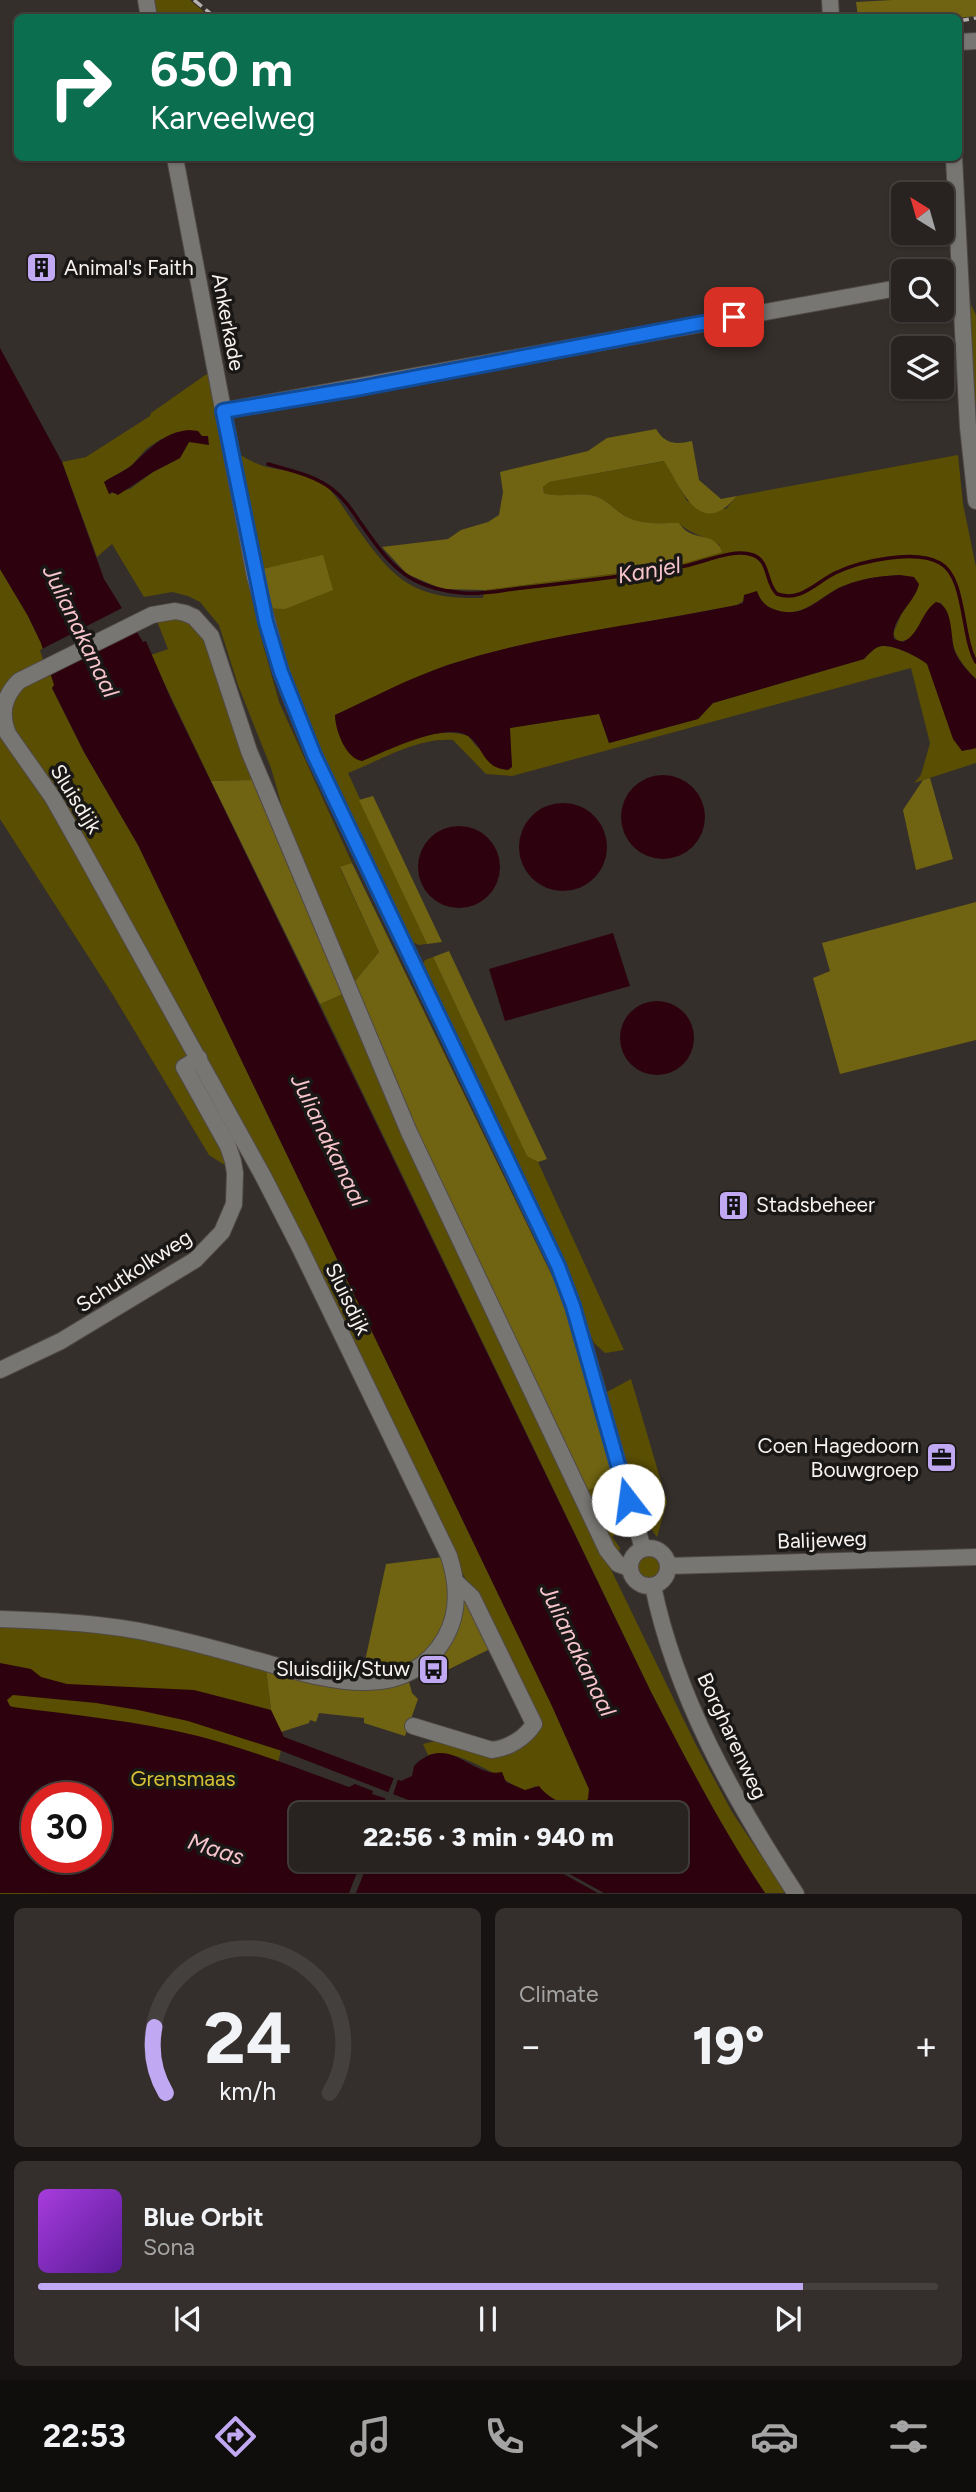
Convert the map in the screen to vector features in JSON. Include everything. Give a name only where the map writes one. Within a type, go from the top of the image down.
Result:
[{"type":"street","name":"Ankerkade","points":[[176,161],[255,577],[281,672],[314,755],[558,1266],[573,1306],[643,1549]]},
{"type":"street","points":[[954,161],[969,439],[976,501]]},
{"type":"street","points":[[954,281],[960,280]]},
{"type":"street","points":[[223,411],[891,289]]},
{"type":"street","name":"Sluisdijk","points":[[0,1619],[73,1623],[143,1632],[212,1647],[322,1678],[374,1682],[393,1679],[422,1665],[449,1630],[457,1602],[456,1582],[449,1556],[300,1248],[199,1058],[53,798],[6,732],[4,701],[13,687],[27,676],[152,615],[175,611],[194,617],[211,636],[249,751],[409,1132],[607,1550],[615,1562],[629,1568]]},
{"type":"street","name":"Schutkolkweg","points":[[0,1370],[61,1341],[185,1266],[210,1247],[222,1232],[234,1204],[235,1173],[228,1146],[184,1067],[199,1058]]},
{"type":"street","points":[[643,1549],[660,1551],[667,1559],[668,1566],[665,1578],[647,1587],[636,1582],[629,1568],[634,1555],[643,1549]]},
{"type":"street","name":"Balijeweg","points":[[668,1566],[976,1557]]},
{"type":"street","points":[[413,1726],[492,1750],[500,1749],[527,1735],[534,1724],[472,1597],[456,1582]]},
{"type":"street","name":"Borgharenweg","points":[[653,1586],[674,1658],[719,1767],[796,1894]]},
{"type":"green space","points":[[151,0],[190,0],[206,14],[154,14]]},
{"type":"green space","points":[[970,303],[976,315],[976,425]]},
{"type":"green space","points":[[211,371],[208,377],[259,630],[279,702],[352,863],[340,868],[379,952],[351,986],[293,845],[271,768],[238,685],[219,625],[200,602],[188,596],[172,592],[144,597],[112,544],[97,557],[62,462],[86,457]],"holes":[[[208,437],[189,442],[180,458],[153,472],[130,489],[109,494],[109,479],[131,466],[146,449],[161,439]]]},
{"type":"green space","points":[[237,453],[263,466],[317,479],[335,496],[392,571],[421,590],[458,598],[483,598],[484,590],[675,566],[720,545],[679,523],[651,523],[631,519],[592,495],[544,493],[543,487],[548,482],[665,461],[687,501],[726,509],[737,496],[958,455],[963,504],[976,567],[976,679],[957,654],[950,635],[947,614],[941,603],[936,602],[910,639],[898,642],[893,634],[901,615],[900,575],[853,583],[837,589],[805,609],[796,611],[786,612],[769,607],[757,592],[737,605],[517,646],[447,665],[335,715],[362,761],[413,739],[454,733],[468,736],[477,747],[512,766],[509,728],[599,714],[609,743],[698,719],[713,703],[864,659],[877,647],[888,646],[907,652],[928,664],[969,750],[976,748],[976,763],[914,783],[921,775],[930,743],[911,668],[512,776],[486,774],[453,740],[413,746],[348,773],[427,944],[419,945],[400,936],[295,705],[267,608],[323,556],[258,570]]},
{"type":"green space","points":[[0,569],[41,643],[55,686],[52,688],[84,752],[138,845],[552,1706],[589,1789],[589,1799],[585,1802],[560,1802],[536,1786],[525,1791],[465,1759],[440,1753],[428,1755],[423,1744],[444,1739],[501,1754],[539,1727],[285,1202],[218,1078],[235,1138],[242,1176],[209,1155],[113,995],[0,819]]},
{"type":"green space","points":[[176,617],[195,627],[202,636],[254,780],[211,781],[151,655],[168,649],[157,621]]},
{"type":"green space","points":[[433,957],[527,1155],[538,1162],[624,1350],[605,1353],[594,1343],[558,1260],[418,971],[425,960]]},
{"type":"green space","points":[[343,994],[431,1198],[695,1743],[732,1812],[786,1893],[765,1893],[720,1819],[651,1692],[320,1004]]},
{"type":"green space","points":[[631,1379],[667,1502],[657,1537],[639,1513],[607,1392]]},
{"type":"green space","points":[[611,1483],[625,1527],[612,1537],[620,1548],[619,1551],[613,1548],[585,1491]]},
{"type":"green space","points":[[649,1554],[658,1558],[662,1567],[658,1576],[649,1580],[640,1576],[636,1567],[640,1558]]},
{"type":"green space","name":"Grensmaas","points":[[0,1624],[73,1628],[155,1640],[266,1668],[271,1710],[284,1737],[248,1893],[0,1894]]},
{"type":"shaded area","points":[[976,0],[976,16],[858,14],[856,2]]},
{"type":"shaded area","points":[[656,429],[663,438],[671,442],[692,441],[699,480],[721,499],[737,496],[724,508],[713,513],[703,512],[686,497],[664,461],[549,482],[543,487],[544,493],[591,495],[602,499],[631,519],[652,523],[679,523],[688,532],[716,543],[722,552],[675,566],[484,590],[442,589],[407,574],[382,547],[448,539],[461,530],[488,522],[499,515],[503,492],[500,472],[588,451],[607,438]]},
{"type":"shaded area","points":[[323,555],[333,590],[285,609],[267,608],[258,570]]},
{"type":"shaded area","points":[[930,778],[953,859],[916,870],[903,810],[923,780]]},
{"type":"shaded area","points":[[254,780],[343,994],[320,1004],[211,781]]},
{"type":"shaded area","points":[[373,796],[442,942],[427,944],[359,800]]},
{"type":"shaded area","points":[[352,863],[555,1282],[580,1345],[625,1514],[625,1527],[611,1483],[585,1491],[428,1168],[351,986],[379,952],[340,867]]},
{"type":"shaded area","points":[[976,902],[976,1040],[840,1074],[813,978],[830,971],[822,943]]},
{"type":"shaded area","points":[[449,951],[547,1159],[538,1162],[527,1156],[433,957]]},
{"type":"shaded area","points":[[443,1557],[449,1598],[444,1624],[438,1636],[429,1647],[401,1669],[386,1674],[362,1675],[386,1564]]},
{"type":"shaded area","points":[[464,1599],[492,1648],[431,1678],[454,1636]]},
{"type":"shaded area","points":[[266,1668],[355,1688],[391,1687],[409,1682],[412,1693],[418,1699],[405,1736],[364,1723],[364,1718],[319,1713],[316,1722],[310,1720],[309,1723],[281,1732],[271,1710]]},
{"type":"water","name":"Julianakanaal","points":[[0,348],[62,462],[104,579],[143,642],[146,641],[170,697],[651,1692],[720,1819],[765,1893],[604,1893],[566,1872],[688,1872],[688,1802],[584,1802],[588,1799],[589,1789],[552,1706],[138,845],[84,752],[52,688],[54,685],[41,643],[0,569]]},
{"type":"water","points":[[189,430],[208,436],[209,445],[189,442],[180,458],[118,495],[112,492],[109,494],[104,482],[129,467],[164,438]]},
{"type":"water","points":[[900,575],[914,577],[919,584],[899,618],[894,639],[903,642],[909,638],[936,602],[946,610],[955,652],[976,679],[976,748],[962,751],[953,739],[927,664],[894,647],[883,646],[864,659],[713,703],[698,719],[609,743],[599,714],[510,728],[512,767],[508,770],[493,766],[474,741],[458,732],[415,739],[362,761],[346,750],[337,728],[335,715],[419,676],[483,654],[737,605],[743,603],[744,595],[757,591],[769,607],[796,612],[853,583]]},
{"type":"water","points":[[663,775],[679,778],[693,787],[702,801],[705,817],[702,833],[693,847],[679,856],[663,859],[647,856],[633,847],[624,833],[621,817],[624,801],[633,787],[647,778]]},
{"type":"water","points":[[563,803],[580,807],[594,816],[603,830],[607,847],[603,864],[594,878],[580,887],[563,891],[546,887],[532,878],[523,864],[519,847],[523,830],[532,816],[546,807]]},
{"type":"water","points":[[459,826],[475,829],[488,838],[497,851],[500,867],[497,883],[488,896],[475,905],[459,908],[443,905],[430,896],[421,883],[418,867],[421,851],[430,838],[443,829]]},
{"type":"water","points":[[613,933],[630,986],[505,1021],[489,969]]},
{"type":"water","points":[[657,1001],[678,1007],[688,1017],[694,1038],[688,1059],[678,1069],[657,1075],[636,1069],[626,1059],[620,1038],[626,1017],[636,1007]]},
{"type":"water","name":"Maas","points":[[0,1663],[31,1669],[41,1677],[67,1684],[194,1690],[271,1710],[284,1737],[401,1781],[412,1776],[414,1766],[427,1756],[449,1754],[481,1769],[502,1772],[506,1782],[525,1790],[539,1786],[560,1802],[413,1802],[282,1751],[188,1721],[96,1703],[13,1695],[7,1700],[13,1707],[129,1722],[198,1736],[255,1753],[349,1787],[355,1784],[373,1791],[372,1794],[407,1802],[289,1802],[289,1872],[560,1872],[598,1893],[0,1893]]},
{"type":"pier","points":[[124,607],[139,630],[47,673],[40,650]]},
{"type":"pier","points":[[395,1775],[399,1776],[392,1802],[384,1802],[384,1795],[391,1796],[384,1793],[388,1793]]},
{"type":"pier","points":[[357,1872],[364,1872],[356,1893],[349,1893]]},
{"type":"waterway","name":"Kanjel","points":[[268,464],[309,477],[332,489],[383,553],[415,581],[463,593],[665,570],[728,554],[745,553],[762,562],[777,594],[793,596],[858,564],[902,557],[929,559],[948,570],[954,581],[976,662]]},
{"type":"railway","points":[[194,0],[211,14]]},
{"type":"railway","points":[[962,20],[976,18]]},
{"type":"place","name":"Animal's Faith","points":[[41,268]]},
{"type":"place","name":"Stadsbeheer","points":[[733,1205]]},
{"type":"place","name":"Coen Hagedoorn Bouwgroep","points":[[942,1458]]},
{"type":"place","name":"Sluisdijk/Stuw","points":[[433,1669]]},
{"type":"route","points":[[628,1500],[595,1378],[558,1266],[314,755],[281,672],[255,577],[223,411],[355,389],[734,317]]}]
